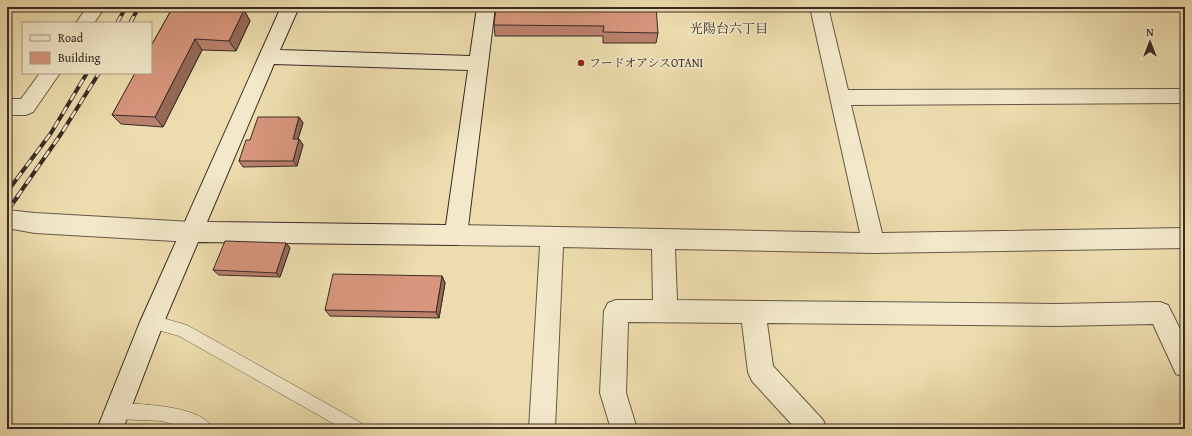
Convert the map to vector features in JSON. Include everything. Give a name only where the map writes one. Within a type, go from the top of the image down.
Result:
[{"type":"street","points":[[86,22],[96,7]]},
{"type":"street","points":[[113,420],[152,322],[290,7]]},
{"type":"street","points":[[456,235],[480,63],[486,7]]},
{"type":"street","points":[[819,7],[873,243]]},
{"type":"street","points":[[268,57],[480,63]]},
{"type":"street","points":[[7,107],[26,107],[49,74]]},
{"type":"street","points":[[840,98],[1185,96]]},
{"type":"street","points":[[7,219],[35,223],[192,232],[456,235],[873,243],[1185,238]]},
{"type":"street","points":[[542,429],[552,237]]},
{"type":"street","points":[[663,239],[665,311]]},
{"type":"street","points":[[624,429],[613,393],[616,311],[1056,315],[1160,313],[1185,365]]},
{"type":"street","points":[[753,312],[760,372],[814,429]]},
{"type":"lane","points":[[152,322],[182,330],[358,429]]},
{"type":"lane","points":[[113,420],[163,413],[190,419],[205,429]]},
{"type":"building","points":[[173,7],[244,10],[229,41],[195,39],[155,117],[112,115],[134,74],[152,74],[152,44]]},
{"type":"building","points":[[496,7],[656,7],[658,33],[603,32],[604,26],[494,25]]},
{"type":"building","points":[[258,117],[299,117],[293,139],[299,139],[293,161],[239,161],[246,140],[250,140]]},
{"type":"building","points":[[225,241],[286,243],[276,273],[213,270]]},
{"type":"building","points":[[333,274],[442,276],[436,312],[325,310]]},
{"type":"railway","points":[[118,22],[126,7]]},
{"type":"railway","points":[[131,22],[139,7]]},
{"type":"railway","points":[[7,192],[51,133],[86,74]]},
{"type":"railway","points":[[17,197],[61,134],[98,74]]},
{"type":"railway","points":[[7,211],[18,196]]},
{"type":"place","name":"フードオアシスOTANI","points":[[581,63]]},
{"type":"district","name":"光陽台六丁目","points":[[729,28]]}]
